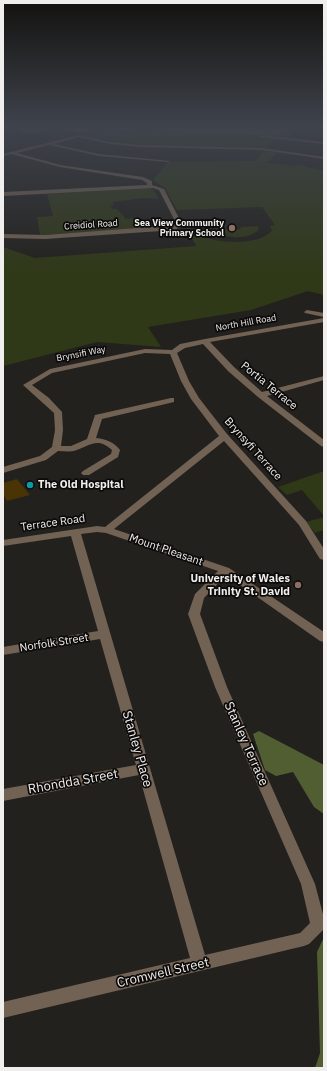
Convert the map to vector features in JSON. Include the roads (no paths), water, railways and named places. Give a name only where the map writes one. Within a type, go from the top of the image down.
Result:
[{"type":"street","points":[[3,194],[149,186],[150,182],[143,179],[124,176]]},
{"type":"street","name":"Creidiol Road","points":[[3,236],[45,237],[175,228],[180,226],[161,189],[149,186]]},
{"type":"street","points":[[307,312],[324,315]]},
{"type":"street","name":"North Hill Road","points":[[173,352],[183,346],[205,341],[324,320]]},
{"type":"street","name":"Portia Terrace","points":[[205,341],[230,369],[261,396],[324,444]]},
{"type":"street","name":"Brynsifi Way","points":[[56,448],[59,430],[58,412],[27,385],[50,371],[146,351],[173,352]]},
{"type":"street","name":"Brynsyfi Terrace","points":[[173,352],[185,381],[195,399],[224,436],[303,523],[324,557]]},
{"type":"street","points":[[261,396],[324,378]]},
{"type":"street","points":[[316,380],[324,386]]},
{"type":"street","points":[[91,440],[98,417],[171,400]]},
{"type":"street","points":[[107,530],[224,436]]},
{"type":"street","points":[[3,470],[43,458],[56,448],[72,448],[91,440],[104,441],[113,446],[116,450],[115,455],[86,473]]},
{"type":"street","name":"Terrace Road","points":[[3,543],[97,529],[107,530]]},
{"type":"street","name":"Mount Pleasant","points":[[107,530],[225,570],[324,638]]},
{"type":"street","name":"Stanley Place","points":[[75,532],[200,964]]},
{"type":"street","name":"Stanley Terrace","points":[[225,570],[199,597],[194,614],[221,687],[308,884],[318,925]]},
{"type":"street","name":"Norfolk Street","points":[[3,651],[104,634]]},
{"type":"street","name":"Rhondda Street","points":[[3,794],[143,769]]},
{"type":"street","name":"Cromwell Street","points":[[3,1010],[304,939],[318,925]]},
{"type":"place","name":"Sea View Community Primary School","points":[[232,228]]},
{"type":"place","name":"The Old Hospital","points":[[30,485]]},
{"type":"place","name":"University of Wales Trinity St. David","points":[[298,585]]}]
